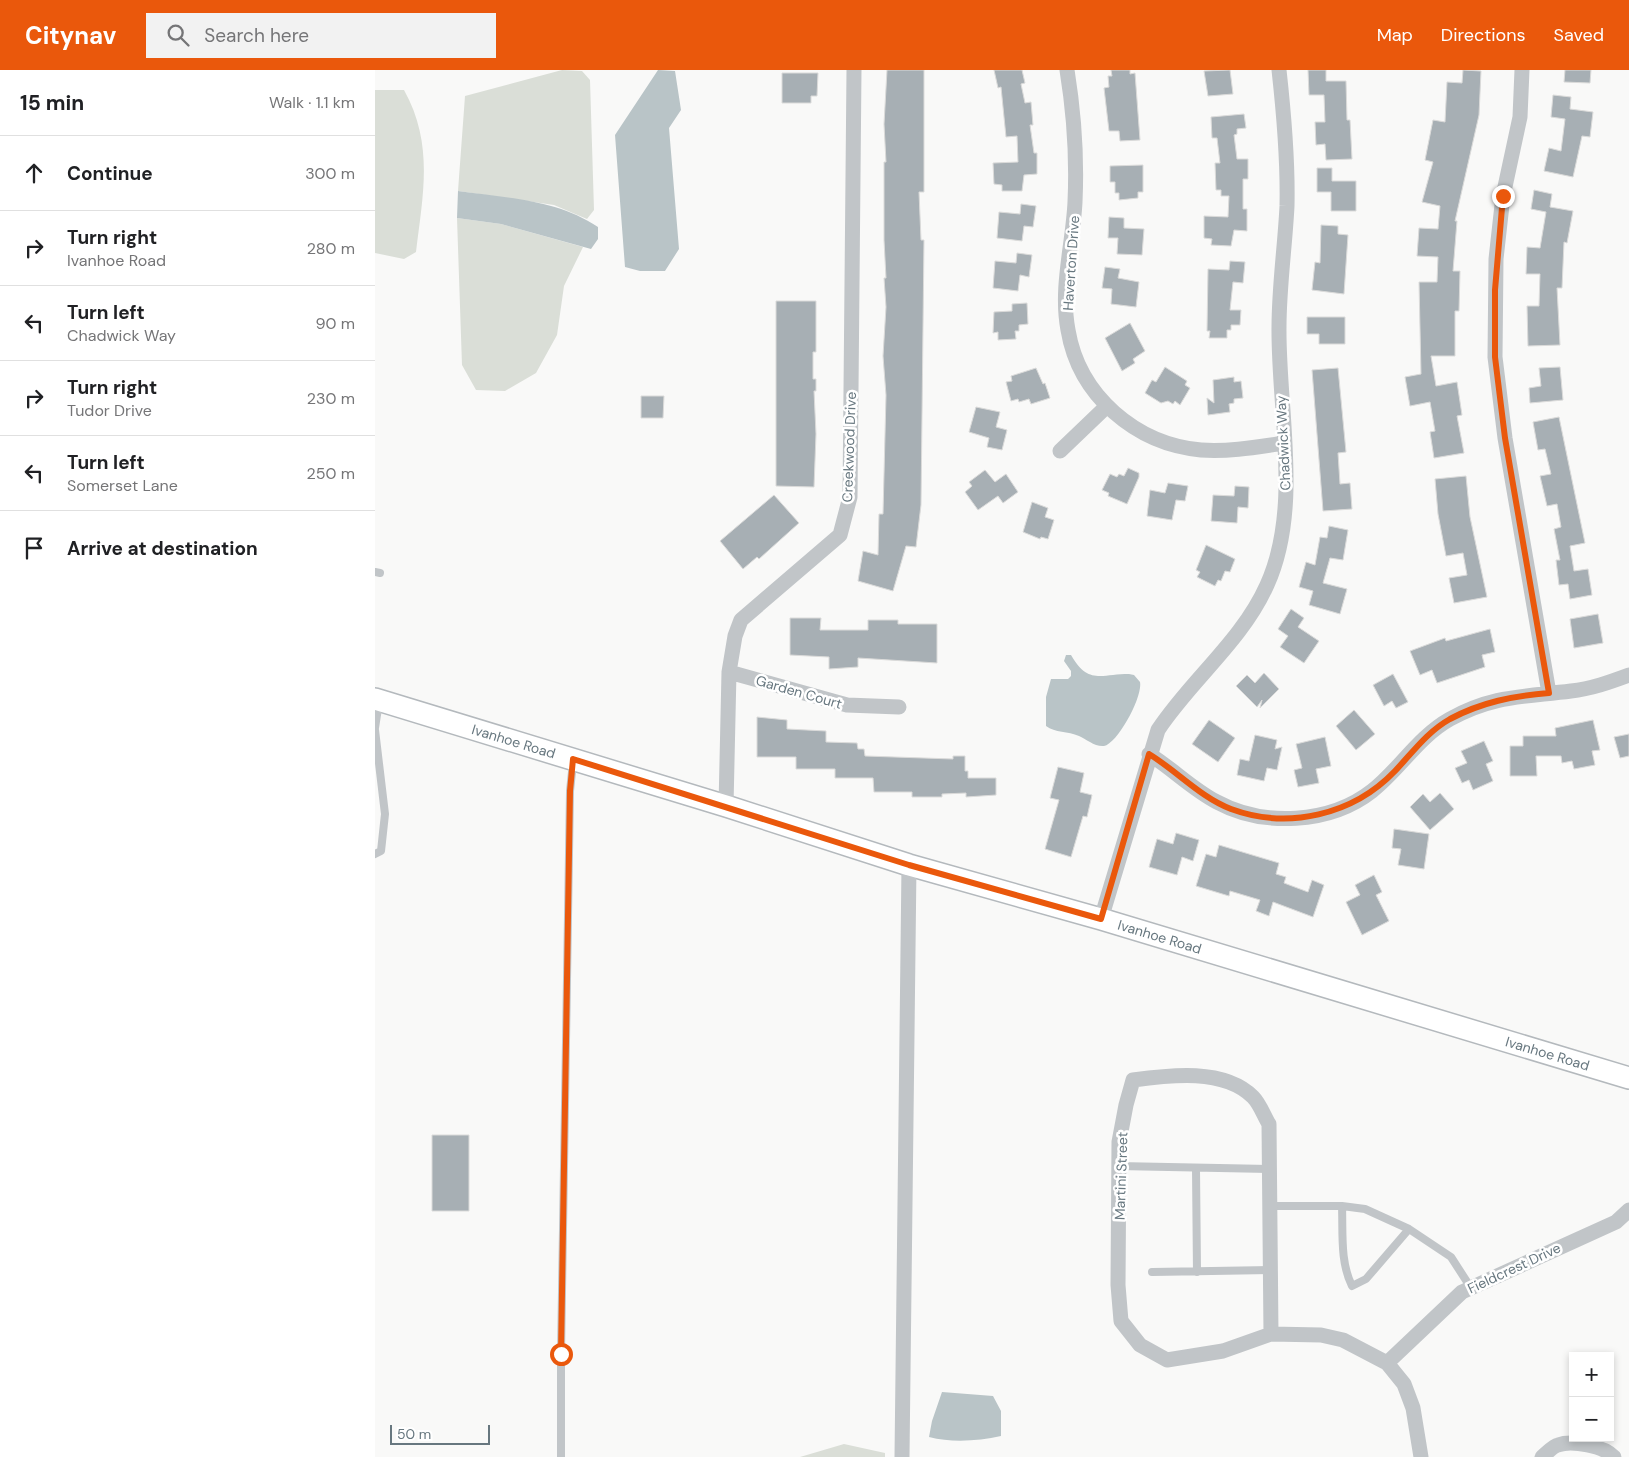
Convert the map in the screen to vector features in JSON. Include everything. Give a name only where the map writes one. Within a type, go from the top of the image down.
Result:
[{"type":"main road","name":"Ivanhoe Road","points":[[377,699],[726,806],[909,865],[1101,919],[1629,1078]]},
{"type":"street","name":"Creekwood Drive","points":[[726,806],[729,672],[735,636],[741,620],[840,536],[851,496],[854,70]]},
{"type":"street","name":"Haverton Drive","points":[[1067,70],[1074,124],[1075,202],[1066,295],[1067,328],[1078,364],[1107,406],[1121,419],[1146,435],[1171,444],[1201,450],[1228,450],[1284,443]]},
{"type":"street","name":"Chadwick Way","points":[[1101,919],[1157,730],[1173,707],[1234,637],[1267,585],[1283,528],[1287,479],[1279,326],[1287,174],[1279,70]]},
{"type":"street","points":[[1522,70],[1520,117],[1503,196],[1496,259],[1495,357],[1505,438],[1549,693]]},
{"type":"street","points":[[1060,451],[1107,406]]},
{"type":"street","name":"Garden Court","points":[[729,672],[847,705],[899,707]]},
{"type":"street","points":[[1149,754],[1170,767],[1195,789],[1232,809],[1262,817],[1296,818],[1315,816],[1347,806],[1370,792],[1394,771],[1417,744],[1449,719],[1486,703],[1503,698],[1597,686],[1629,675]]},
{"type":"street","points":[[903,1457],[909,865]]},
{"type":"street","name":"Martini Street","points":[[1271,1334],[1269,1124],[1254,1097],[1229,1082],[1167,1076],[1133,1080],[1125,1105],[1119,1142],[1119,1286],[1121,1321],[1140,1344],[1167,1360],[1223,1351],[1271,1334],[1321,1335],[1343,1340],[1387,1363],[1404,1384],[1413,1408],[1421,1457]]},
{"type":"street","name":"Fieldcrest Drive","points":[[1387,1363],[1462,1292],[1617,1222],[1629,1210]]},
{"type":"street","points":[[1543,1457],[1557,1445],[1583,1444],[1609,1452],[1614,1457]]},
{"type":"lane","points":[[375,854],[381,851],[385,814],[375,729],[377,699]]},
{"type":"lane","points":[[561,1457],[570,791],[573,759]]},
{"type":"lane","points":[[1119,1166],[1269,1169]]},
{"type":"lane","points":[[1196,1169],[1197,1272]]},
{"type":"lane","points":[[1270,1206],[1342,1206],[1365,1209],[1409,1230],[1451,1257],[1471,1288]]},
{"type":"lane","points":[[1342,1206],[1344,1258],[1346,1274],[1352,1286],[1367,1279],[1409,1230]]},
{"type":"lane","points":[[1152,1272],[1271,1270]]},
{"type":"shaded area","points":[[562,70],[582,71],[590,80],[594,210],[587,219],[554,205],[458,191],[465,96]]},
{"type":"shaded area","points":[[658,70],[675,71],[681,110],[669,128],[679,249],[665,271],[640,271],[625,267],[615,135]]},
{"type":"shaded area","points":[[375,90],[404,90],[420,130],[424,170],[416,252],[404,259],[375,253]]},
{"type":"shaded area","points":[[458,191],[531,201],[566,211],[598,227],[598,239],[591,249],[501,224],[457,218]]},
{"type":"shaded area","points":[[457,218],[501,224],[583,247],[564,286],[557,335],[536,373],[505,391],[476,390],[462,365]]},
{"type":"shaded area","points":[[1066,655],[1071,655],[1083,671],[1089,674],[1103,676],[1129,674],[1134,675],[1140,682],[1140,689],[1134,708],[1116,737],[1104,746],[1046,726],[1046,697],[1051,679],[1068,679],[1071,676],[1071,671],[1064,661]]},
{"type":"shaded area","points":[[942,1392],[993,1396],[1001,1411],[1001,1436],[965,1441],[929,1437],[932,1421]]},
{"type":"shaded area","points":[[844,1444],[885,1453],[885,1457],[800,1457]]},
{"type":"building","points":[[887,70],[924,70],[924,192],[919,192],[921,240],[924,240],[921,505],[916,547],[906,546],[893,591],[858,581],[863,551],[878,555],[879,514],[883,514],[886,395],[883,356],[886,307],[884,278],[886,278],[884,162],[886,162],[884,124]]},
{"type":"building","points":[[994,70],[1022,70],[1025,83],[1021,84],[1025,103],[1031,102],[1033,125],[1030,125],[1034,153],[1037,153],[1037,174],[1024,175],[1022,191],[1002,191],[1002,185],[994,184],[993,163],[1018,162],[1017,136],[1006,137],[1001,87],[998,88]]},
{"type":"building","points":[[1111,70],[1130,70],[1130,74],[1135,73],[1140,140],[1120,141],[1119,131],[1109,131],[1104,88],[1109,87],[1108,76],[1112,76]]},
{"type":"building","points":[[1230,70],[1233,94],[1208,96],[1204,71]]},
{"type":"building","points":[[1308,70],[1326,70],[1326,81],[1346,81],[1347,120],[1350,120],[1352,159],[1326,160],[1325,144],[1316,145],[1315,122],[1325,122],[1324,95],[1309,95]]},
{"type":"building","points":[[1463,70],[1481,71],[1479,115],[1455,221],[1457,221],[1453,271],[1460,271],[1459,311],[1455,311],[1455,356],[1431,356],[1436,386],[1457,382],[1462,415],[1457,416],[1464,453],[1434,458],[1430,432],[1435,431],[1430,402],[1410,406],[1405,377],[1421,374],[1419,282],[1437,282],[1438,257],[1417,256],[1419,228],[1438,229],[1440,206],[1422,202],[1433,162],[1425,160],[1433,120],[1445,122],[1447,82],[1462,83]]},
{"type":"building","points":[[1565,70],[1591,70],[1590,83],[1564,82]]},
{"type":"building","points":[[782,73],[818,73],[817,96],[811,96],[811,103],[782,103]]},
{"type":"building","points":[[1553,95],[1571,97],[1570,109],[1593,112],[1590,137],[1582,136],[1573,177],[1544,171],[1549,148],[1561,151],[1565,119],[1551,117]]},
{"type":"building","points":[[1244,114],[1246,128],[1237,129],[1237,134],[1234,135],[1237,159],[1248,159],[1248,179],[1243,179],[1243,209],[1247,209],[1247,231],[1234,230],[1231,246],[1211,245],[1212,239],[1204,238],[1204,216],[1228,217],[1229,196],[1221,196],[1221,190],[1216,190],[1215,163],[1220,163],[1217,138],[1212,138],[1211,117]]},
{"type":"building","points":[[1143,165],[1143,192],[1138,192],[1138,198],[1119,200],[1119,193],[1115,193],[1115,182],[1110,182],[1110,166]]},
{"type":"building","points":[[1317,168],[1332,168],[1332,181],[1356,181],[1356,211],[1331,211],[1331,192],[1317,192]]},
{"type":"building","points":[[1534,190],[1552,194],[1550,207],[1573,211],[1567,243],[1564,242],[1562,288],[1557,288],[1560,345],[1528,346],[1527,306],[1539,306],[1540,274],[1526,274],[1527,247],[1540,248],[1546,212],[1531,209]]},
{"type":"building","points":[[1021,204],[1036,206],[1033,227],[1024,226],[1022,241],[997,238],[999,212],[1020,214]]},
{"type":"building","points":[[1109,217],[1124,218],[1124,228],[1144,229],[1142,255],[1117,254],[1118,238],[1108,238]]},
{"type":"building","points":[[1321,225],[1338,226],[1338,234],[1348,235],[1344,294],[1312,290],[1315,262],[1320,263]]},
{"type":"building","points":[[1017,253],[1032,255],[1029,277],[1020,275],[1018,291],[993,288],[995,261],[1016,263]]},
{"type":"building","points":[[1230,261],[1245,262],[1243,283],[1233,282],[1230,310],[1241,310],[1240,325],[1231,325],[1231,330],[1227,330],[1227,338],[1209,338],[1210,331],[1207,331],[1208,269],[1229,270]]},
{"type":"building","points":[[1105,267],[1120,269],[1118,278],[1139,282],[1136,307],[1111,304],[1112,289],[1102,288]]},
{"type":"building","points":[[776,301],[816,301],[816,352],[813,352],[813,379],[816,379],[816,391],[814,391],[816,434],[814,487],[776,486]]},
{"type":"building","points":[[1027,303],[1028,324],[1019,325],[1019,331],[1015,331],[1016,339],[998,340],[998,332],[993,333],[994,312],[1012,311],[1012,304]]},
{"type":"building","points":[[1307,317],[1345,317],[1345,344],[1319,344],[1319,334],[1307,334]]},
{"type":"building","points":[[1130,323],[1145,351],[1133,359],[1135,363],[1122,371],[1105,338]]},
{"type":"building","points":[[1165,367],[1187,381],[1185,385],[1190,388],[1180,405],[1175,401],[1173,404],[1168,401],[1161,403],[1145,393],[1152,380],[1156,382]]},
{"type":"building","points":[[1560,367],[1563,400],[1530,403],[1529,388],[1541,386],[1539,368]]},
{"type":"building","points":[[1036,368],[1043,384],[1045,383],[1050,398],[1031,404],[1029,399],[1019,402],[1018,399],[1011,401],[1006,382],[1012,381],[1011,376]]},
{"type":"building","points":[[1338,368],[1346,452],[1338,453],[1340,484],[1350,483],[1352,509],[1323,511],[1312,370]]},
{"type":"building","points":[[1234,377],[1234,382],[1241,381],[1243,398],[1234,399],[1234,403],[1229,404],[1230,412],[1208,415],[1207,398],[1214,403],[1213,380]]},
{"type":"building","points":[[641,396],[664,396],[663,418],[641,418]]},
{"type":"building","points":[[976,407],[1000,412],[996,427],[1007,430],[1002,450],[987,447],[989,438],[969,432]]},
{"type":"building","points":[[1559,417],[1585,543],[1570,546],[1574,571],[1588,569],[1592,595],[1570,599],[1568,584],[1559,585],[1556,560],[1560,560],[1554,529],[1561,527],[1557,504],[1547,506],[1540,476],[1551,474],[1545,449],[1538,450],[1533,422]]},
{"type":"building","points":[[1128,468],[1139,473],[1139,477],[1127,504],[1108,496],[1109,493],[1102,490],[1110,474],[1117,477],[1119,474],[1124,476]]},
{"type":"building","points":[[985,470],[995,482],[1006,474],[1018,492],[1003,503],[998,496],[978,510],[965,492],[972,486],[969,482]]},
{"type":"building","points":[[1466,476],[1470,517],[1487,597],[1454,603],[1449,578],[1467,575],[1463,553],[1446,556],[1438,514],[1435,479]]},
{"type":"building","points":[[1168,483],[1188,486],[1185,501],[1176,500],[1172,520],[1147,516],[1150,490],[1165,493]]},
{"type":"building","points":[[1235,486],[1249,487],[1248,508],[1238,507],[1237,523],[1211,521],[1213,495],[1234,496]]},
{"type":"building","points":[[774,495],[799,523],[759,559],[757,557],[743,569],[720,541]]},
{"type":"building","points":[[1032,502],[1048,508],[1045,517],[1054,520],[1048,539],[1041,537],[1040,539],[1023,532]]},
{"type":"building","points":[[1329,526],[1348,530],[1343,560],[1330,558],[1323,583],[1347,589],[1340,614],[1309,605],[1313,591],[1299,587],[1306,562],[1315,565],[1320,537],[1327,538]]},
{"type":"building","points":[[1206,545],[1235,559],[1230,572],[1225,571],[1221,581],[1218,580],[1215,586],[1197,577],[1200,572],[1196,570]]},
{"type":"building","points":[[1291,609],[1304,618],[1298,627],[1319,641],[1304,663],[1280,647],[1288,636],[1278,629]]},
{"type":"building","points":[[1598,614],[1603,643],[1574,648],[1570,619]]},
{"type":"building","points":[[790,618],[821,618],[820,630],[868,630],[868,620],[898,620],[898,624],[937,624],[937,663],[858,658],[858,667],[829,669],[829,657],[790,655]]},
{"type":"building","points":[[1490,629],[1495,652],[1482,655],[1485,667],[1437,683],[1432,670],[1420,675],[1410,651],[1445,638],[1446,641]]},
{"type":"building","points":[[1264,673],[1279,689],[1260,708],[1262,700],[1257,707],[1236,686],[1247,675],[1255,683]]},
{"type":"building","points":[[1393,674],[1408,702],[1396,708],[1392,701],[1384,706],[1373,685]]},
{"type":"building","points":[[1354,710],[1375,734],[1356,750],[1336,726]]},
{"type":"building","points":[[757,717],[787,720],[787,729],[826,731],[826,742],[857,743],[858,749],[864,749],[865,756],[953,759],[953,756],[965,756],[965,771],[968,771],[968,778],[996,778],[996,795],[966,797],[966,793],[942,794],[942,797],[912,797],[912,792],[874,792],[873,778],[835,778],[835,769],[796,769],[796,757],[757,757]]},
{"type":"building","points":[[1209,720],[1235,738],[1218,762],[1192,744]]},
{"type":"building","points":[[1593,720],[1600,750],[1592,751],[1595,765],[1574,769],[1572,761],[1562,763],[1561,756],[1536,756],[1537,776],[1510,776],[1510,746],[1523,746],[1523,736],[1556,736],[1555,728]]},
{"type":"building","points":[[1629,734],[1629,756],[1620,758],[1614,737]]},
{"type":"building","points":[[1255,735],[1277,740],[1275,749],[1282,747],[1277,770],[1267,768],[1264,781],[1237,775],[1240,759],[1249,761]]},
{"type":"building","points":[[1325,737],[1331,766],[1316,769],[1319,783],[1298,787],[1294,770],[1302,768],[1296,744]]},
{"type":"building","points":[[1484,741],[1493,761],[1486,764],[1493,781],[1473,790],[1469,780],[1462,783],[1455,768],[1467,763],[1461,751]]},
{"type":"building","points":[[1058,767],[1084,773],[1080,792],[1092,795],[1087,817],[1083,816],[1071,857],[1045,849],[1059,800],[1050,798]]},
{"type":"building","points":[[1440,793],[1454,809],[1430,830],[1410,807],[1423,794],[1430,802]]},
{"type":"building","points":[[1394,829],[1429,834],[1424,869],[1398,865],[1401,849],[1392,848]]},
{"type":"building","points":[[1176,833],[1199,840],[1193,861],[1182,857],[1177,875],[1149,867],[1157,839],[1173,844]]},
{"type":"building","points":[[1219,845],[1279,863],[1276,874],[1286,877],[1284,883],[1308,892],[1312,880],[1324,885],[1313,917],[1273,902],[1269,916],[1256,911],[1260,900],[1230,891],[1229,896],[1196,886],[1206,854],[1216,857]]},
{"type":"building","points":[[1374,875],[1382,892],[1376,895],[1389,921],[1362,935],[1346,902],[1360,895],[1355,885]]},
{"type":"building","points":[[432,1135],[469,1135],[469,1211],[432,1211]]},
{"type":"route","points":[[561,1354],[569,972],[570,791],[573,759],[909,865],[1101,919],[1108,889],[1149,754],[1170,767],[1195,789],[1232,809],[1262,817],[1296,818],[1315,816],[1347,806],[1370,792],[1394,771],[1417,744],[1449,719],[1486,703],[1511,696],[1549,693],[1505,438],[1495,357],[1496,259],[1503,196]]}]
